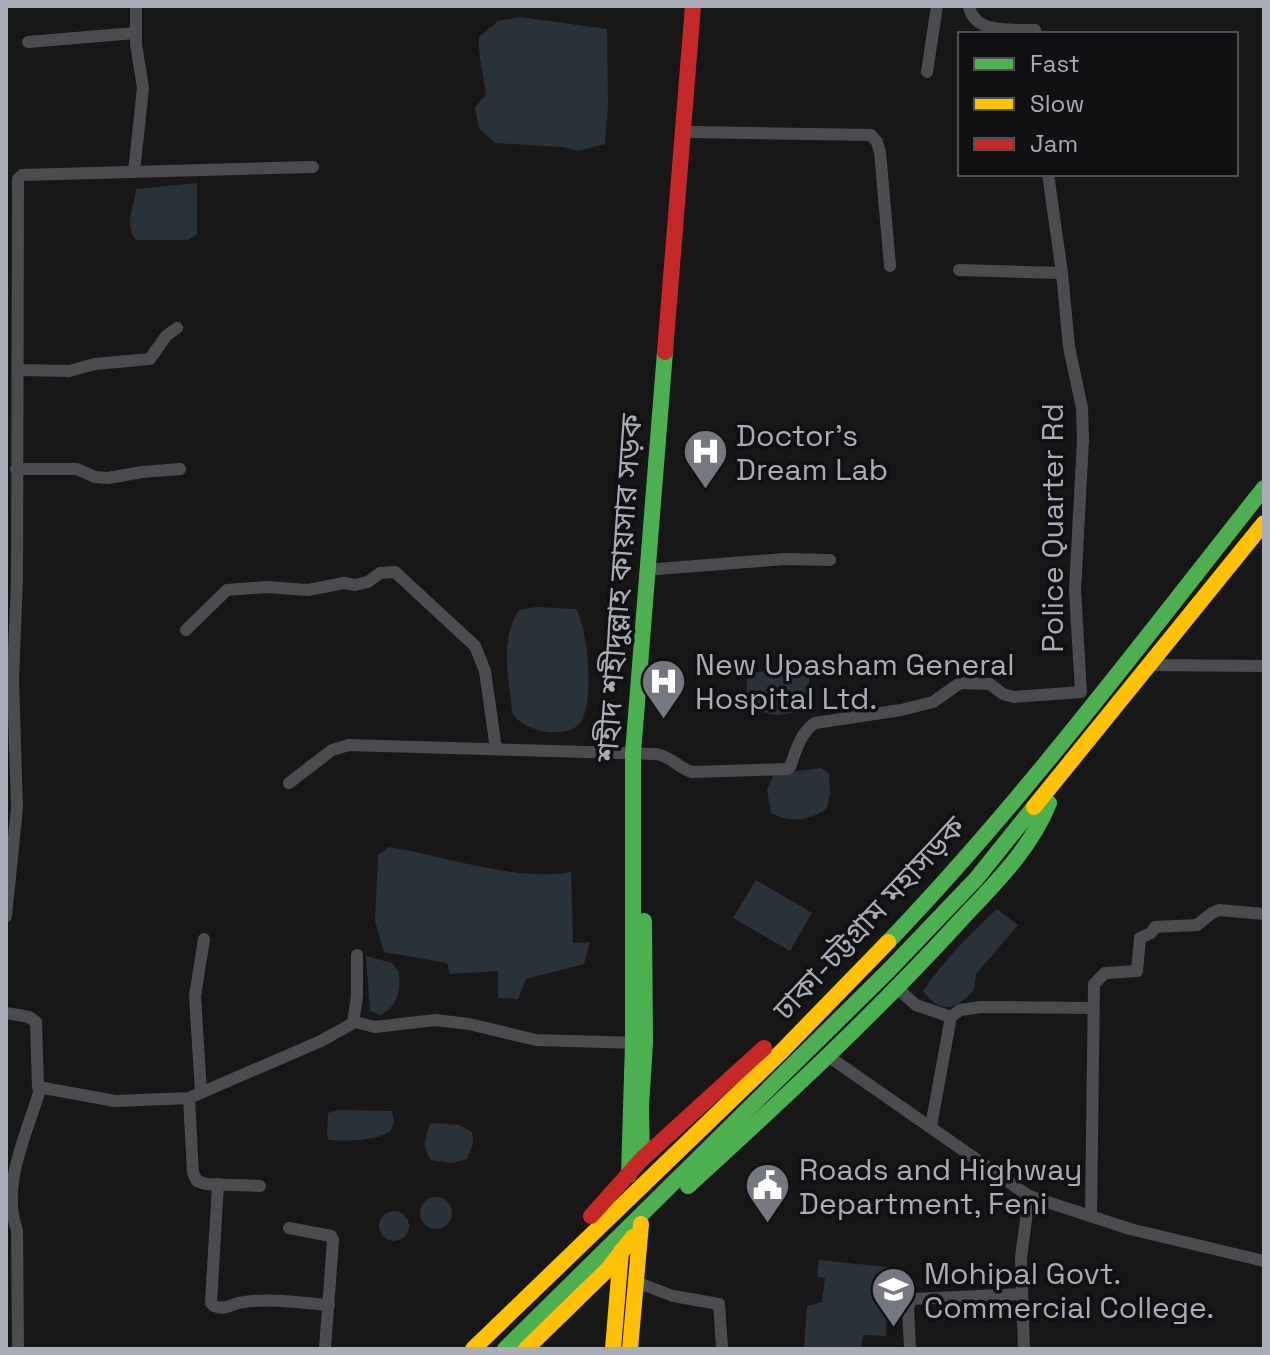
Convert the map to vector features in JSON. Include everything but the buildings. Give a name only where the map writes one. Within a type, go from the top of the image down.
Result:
[{"type":"main road","name":"শহীদ শহীদুল্লাহ কায়সার সড়ক","points":[[630,1349],[641,1229],[642,1159],[637,753],[693,6]]},
{"type":"main road","name":"শহীদ শহীদুল্লাহ কায়সার সড়ক","points":[[637,753],[657,569],[701,6]]},
{"type":"main road","name":"ঢাকা-চট্টগ্রাম মহাসড়ক","points":[[473,1349],[782,1051],[951,876],[1040,770],[1264,488]]},
{"type":"main road","name":"ঢাকা-চট্টগ্রাম মহাসড়ক","points":[[505,1349],[976,879],[1264,523]]},
{"type":"main road","points":[[462,1349],[642,1159],[809,1005],[894,920],[1006,793],[1040,770]]},
{"type":"main road","points":[[526,1349],[609,1268],[641,1229],[897,988],[1015,860],[1037,830],[1053,786]]},
{"type":"main road","name":"শহীদ শহীদুল্লাহ কায়সার সড়ক","points":[[613,1349],[639,1043]]},
{"type":"street","points":[[134,172],[143,88],[135,33],[136,6]]},
{"type":"street","points":[[927,72],[937,6]]},
{"type":"street","points":[[969,6],[971,15],[982,26],[1036,32]]},
{"type":"street","points":[[28,42],[135,33]]},
{"type":"street","points":[[691,132],[871,135],[880,152],[890,266]]},
{"type":"street","points":[[6,914],[17,808],[10,679],[17,580],[18,370],[11,209],[18,179],[22,175],[313,167]]},
{"type":"street","name":"Police Quarter Rd","points":[[637,753],[670,757],[682,769],[692,772],[787,769],[808,727],[815,723],[933,702],[960,683],[990,684],[1003,694],[1014,697],[1081,692],[1075,590],[1082,408],[1069,347],[1048,176]]},
{"type":"street","points":[[959,270],[1062,273]]},
{"type":"street","points":[[18,370],[69,371],[95,364],[150,359],[166,336],[177,328]]},
{"type":"street","points":[[16,469],[77,469],[95,477],[108,478],[180,469]]},
{"type":"street","points":[[657,569],[785,559],[830,560]]},
{"type":"street","points":[[186,630],[227,590],[266,587],[308,590],[344,583],[355,585],[368,582],[380,573],[395,572],[475,646],[485,671],[496,749]]},
{"type":"street","points":[[1151,665],[1264,666]]},
{"type":"street","points":[[289,783],[339,747],[637,753]]},
{"type":"street","points":[[1091,1216],[1092,989],[1105,973],[1137,971],[1140,938],[1151,933],[1155,927],[1197,925],[1219,910],[1264,914]]},
{"type":"street","points":[[204,939],[195,996],[193,1173],[197,1181],[260,1186]]},
{"type":"street","points":[[353,1023],[357,996],[357,955]]},
{"type":"street","points":[[897,988],[916,1005],[951,1017]]},
{"type":"street","points":[[931,1126],[951,1017],[960,1010],[981,1007],[1092,1008]]},
{"type":"street","points":[[6,1013],[29,1017],[36,1022],[37,1085],[40,1089],[13,1177],[13,1219],[17,1230],[18,1349]]},
{"type":"street","points":[[40,1089],[115,1101],[195,1095],[321,1041],[353,1023],[375,1027],[435,1020],[536,1040],[639,1043]]},
{"type":"street","points":[[828,1056],[1029,1196],[1130,1229],[1264,1261]]},
{"type":"street","points":[[218,1184],[211,1303],[226,1308],[240,1302],[270,1300],[329,1305]]},
{"type":"street","points":[[1024,1349],[1021,1258],[1029,1196]]},
{"type":"street","points":[[289,1228],[331,1236],[333,1240],[325,1349]]},
{"type":"street","points":[[636,1282],[673,1296],[719,1304],[722,1348]]},
{"type":"street","points":[[910,1349],[908,1307],[912,1299],[1022,1294]]},
{"type":"shaded area","points":[[520,17],[607,29],[605,144],[578,151],[562,147],[495,143],[479,128],[475,107],[486,95],[479,37],[498,21]]},
{"type":"shaded area","points":[[197,183],[197,234],[188,240],[136,240],[130,222],[136,189]]},
{"type":"shaded area","points":[[536,607],[576,609],[584,632],[589,680],[586,710],[576,727],[568,731],[536,729],[517,719],[512,712],[507,660],[509,634],[519,610]]},
{"type":"shaded area","points":[[805,665],[810,674],[807,703],[800,708],[778,715],[746,706],[747,673]]},
{"type":"shaded area","points":[[821,768],[829,773],[827,808],[814,816],[800,819],[771,813],[767,790],[774,774]]},
{"type":"shaded area","points":[[389,847],[504,871],[528,874],[571,872],[573,943],[590,942],[584,964],[526,979],[518,999],[498,998],[498,971],[450,974],[447,963],[384,952],[375,921],[378,855]]},
{"type":"shaded area","points":[[756,880],[812,913],[790,951],[733,918]]},
{"type":"shaded area","points":[[997,909],[1018,925],[976,974],[974,990],[967,997],[948,1007],[936,1004],[923,991],[958,948]]},
{"type":"shaded area","points":[[366,956],[392,963],[399,972],[397,997],[381,1015],[370,1011]]},
{"type":"shaded area","points":[[338,1110],[392,1111],[394,1123],[390,1132],[376,1137],[329,1140],[328,1113]]},
{"type":"shaded area","points":[[430,1124],[459,1125],[472,1132],[473,1144],[467,1159],[451,1163],[431,1160],[426,1152],[426,1138]]},
{"type":"shaded area","points":[[436,1197],[447,1202],[452,1213],[447,1224],[436,1229],[425,1224],[420,1213],[425,1202]]},
{"type":"shaded area","points":[[394,1211],[400,1212],[408,1220],[408,1232],[400,1240],[394,1241],[388,1240],[380,1232],[379,1226],[380,1220],[388,1212]]},
{"type":"shaded area","points":[[819,1260],[887,1267],[886,1336],[863,1335],[861,1349],[804,1349],[807,1306],[822,1302],[825,1278],[817,1277]]},
{"type":"traffic: fast","points":[[629,1175],[633,1043],[633,753],[665,352]]},
{"type":"traffic: fast","points":[[888,942],[1035,777],[1264,488]]},
{"type":"traffic: fast","points":[[688,1186],[826,1058],[926,958],[1009,867],[1032,837],[1049,803]]},
{"type":"traffic: fast","points":[[505,1349],[889,970],[976,879],[1034,807]]},
{"type":"traffic: fast","points":[[642,1159],[644,921]]},
{"type":"traffic: slow","points":[[1034,807],[1264,523]]},
{"type":"traffic: slow","points":[[473,1349],[782,1051],[888,942]]},
{"type":"traffic: slow","points":[[630,1349],[641,1224]]},
{"type":"traffic: slow","points":[[526,1349],[609,1268],[633,1237]]},
{"type":"traffic: slow","points":[[613,1349],[621,1251]]},
{"type":"traffic: jam","points":[[665,352],[693,6]]},
{"type":"traffic: jam","points":[[591,1216],[642,1159],[764,1048]]},
{"type":"place","name":"Doctor's Dream Lab","points":[[705,491]]},
{"type":"place","name":"New Upasham General Hospital Ltd.","points":[[664,720]]},
{"type":"place","name":"Roads and Highway Department, Feni","points":[[768,1225]]},
{"type":"place","name":"Mohipal Govt. Commercial College.","points":[[893,1329]]}]
